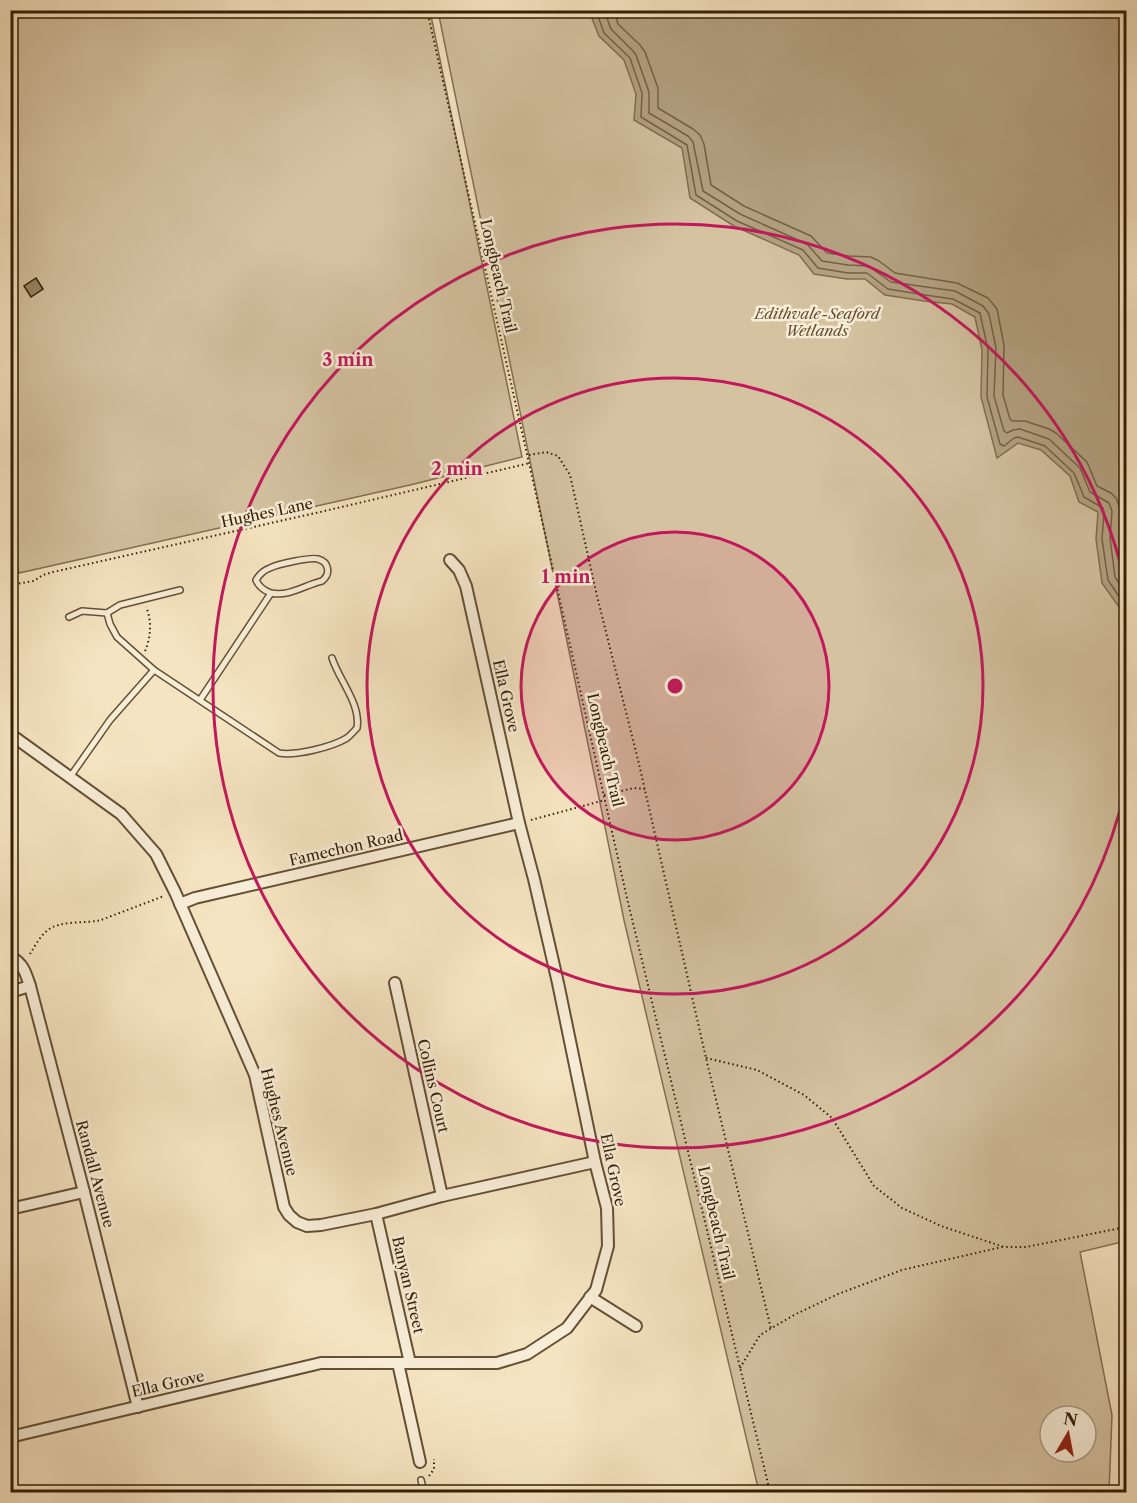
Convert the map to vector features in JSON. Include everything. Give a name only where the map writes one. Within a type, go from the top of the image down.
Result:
[{"type":"street","name":"Ella Grove","points":[[10,1437],[321,1363],[498,1363],[527,1354],[567,1328],[596,1290],[608,1246],[607,1208],[466,586],[459,570],[450,560]]},
{"type":"street","name":"Hughes Avenue","points":[[10,734],[121,814],[156,854],[180,903],[255,1075],[284,1207],[297,1222],[307,1226],[321,1225],[376,1214],[442,1196],[595,1162]]},
{"type":"street","name":"Famechon Road","points":[[180,903],[519,823]]},
{"type":"street","name":"Randall Avenue","points":[[10,956],[24,968],[30,986],[138,1407]]},
{"type":"street","name":"Collins Court","points":[[395,983],[442,1196]]},
{"type":"street","points":[[10,992],[30,986]]},
{"type":"street","points":[[10,1209],[84,1192]]},
{"type":"street","name":"Banyan Street","points":[[376,1214],[410,1363]]},
{"type":"street","points":[[590,1298],[636,1326]]},
{"type":"street","points":[[398,1363],[420,1462]]},
{"type":"lane","points":[[314,558],[326,566],[328,574],[322,581],[290,593],[272,593],[262,588],[256,580],[270,567],[314,558]]},
{"type":"lane","points":[[69,617],[86,610],[107,613],[120,605],[180,590]]},
{"type":"lane","points":[[200,700],[272,593]]},
{"type":"lane","points":[[107,613],[117,637],[154,670],[277,752],[292,754],[319,748],[347,738],[356,729],[358,724],[351,698],[333,658]]},
{"type":"lane","points":[[70,777],[110,720],[154,670]]},
{"type":"lane","points":[[421,1480],[424,1492]]},
{"type":"path","name":"Longbeach Trail","points":[[427,10],[629,906],[770,1492]]},
{"type":"path","points":[[528,455],[546,452],[558,456],[570,475],[771,1329]]},
{"type":"path","name":"Hughes Lane","points":[[10,585],[34,581],[46,574],[61,570],[530,463]]},
{"type":"path","points":[[140,657],[148,645],[150,627],[150,618],[143,599]]},
{"type":"path","points":[[604,795],[634,788],[645,789]]},
{"type":"path","points":[[519,823],[605,800]]},
{"type":"path","points":[[30,954],[52,927],[101,920],[175,892]]},
{"type":"path","points":[[706,1058],[757,1070],[804,1095],[831,1118],[874,1186],[902,1208],[941,1226],[1004,1246],[1026,1247],[1126,1227]]},
{"type":"path","points":[[740,1369],[760,1335],[794,1315],[838,1294],[902,1270],[1004,1246]]},
{"type":"green space","points":[[10,11],[430,11],[522,457],[410,485],[19,573],[10,535]]},
{"type":"green space","name":"Edithvale-Seaford Wetlands","points":[[438,11],[1126,11],[1126,1241],[1080,1252],[1112,1415],[1109,1492],[759,1492],[624,920]]},
{"type":"water","points":[[589,11],[1126,11],[1126,617],[1102,583],[1096,539],[1098,512],[1079,502],[1070,476],[1041,450],[1018,443],[997,458],[981,397],[982,350],[975,317],[952,304],[885,295],[865,279],[814,274],[799,255],[734,226],[690,198],[682,148],[634,120],[636,94],[624,60],[599,36]]},
{"type":"building","points":[[36,278],[43,289],[31,297],[24,286]]}]
